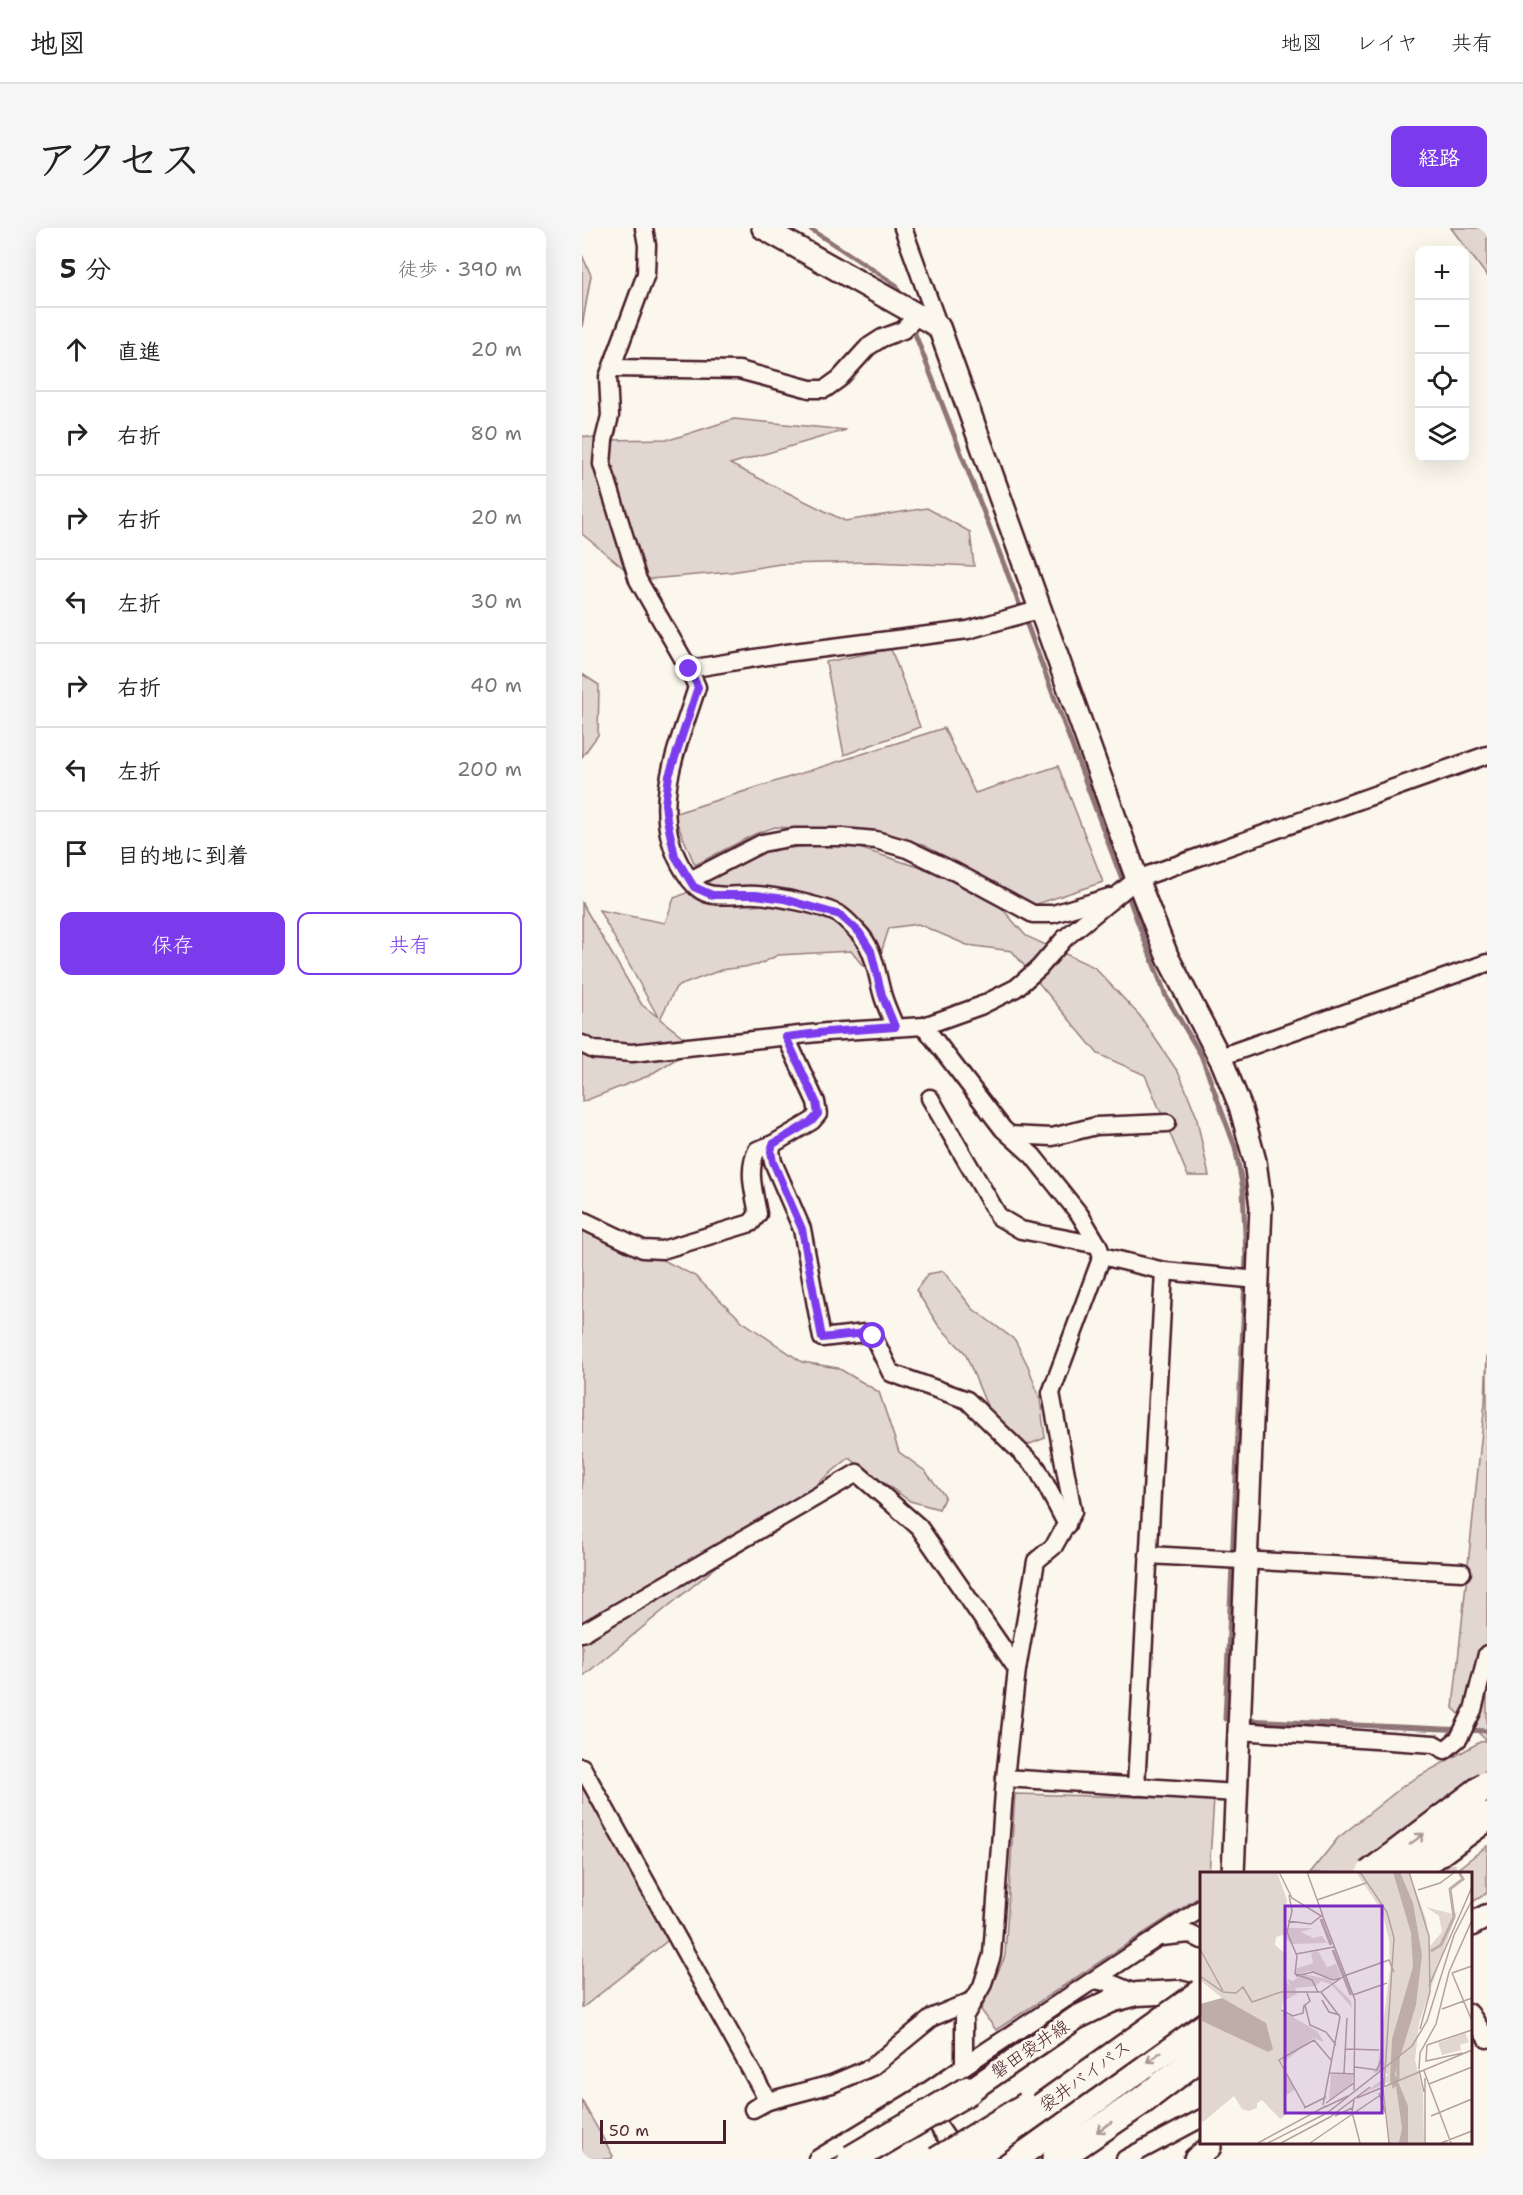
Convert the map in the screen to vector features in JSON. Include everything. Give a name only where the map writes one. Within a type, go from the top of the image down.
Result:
[{"type":"highway","points":[[1373,1872],[1487,1785]]},
{"type":"highway","points":[[1412,1872],[1487,1817]]},
{"type":"highway","points":[[1425,1872],[1487,1817]]},
{"type":"highway","name":"袋井バイパス","points":[[969,2159],[1200,1994]]},
{"type":"highway","name":"袋井バイパス","points":[[1012,2159],[1200,2024]]},
{"type":"highway","points":[[1056,2159],[1140,2102],[1200,2057]]},
{"type":"highway","points":[[852,2159],[967,2078]]},
{"type":"main road","points":[[1472,1924],[1487,1916]]},
{"type":"main road","points":[[936,2159],[1036,2098],[1188,1987],[1200,1982]]},
{"type":"main road","name":"磐田袋井線","points":[[879,2159],[967,2078],[1076,2018],[1111,2001],[1137,1994],[1178,1992],[1200,1998]]},
{"type":"street","points":[[644,228],[647,245],[646,274],[608,376],[610,416],[604,440],[602,464],[638,579],[698,687],[669,776],[665,804],[667,828],[675,856],[694,887],[712,895],[756,895],[784,899],[840,915],[859,932],[871,951],[882,995],[895,1027]]},
{"type":"street","points":[[763,228],[939,327]]},
{"type":"street","points":[[903,228],[1137,879],[1168,958],[1220,1057],[1240,1106],[1255,1161],[1261,1207],[1239,1731],[1230,1868]]},
{"type":"street","points":[[612,368],[739,370],[810,389],[825,389],[839,379],[868,347],[882,338],[903,330],[918,315]]},
{"type":"street","points":[[689,669],[786,653],[968,630],[1041,609]]},
{"type":"street","points":[[582,1044],[594,1050],[632,1053],[827,1032],[924,1026],[980,1006],[1016,988],[1039,968],[1065,938],[1137,879],[1487,755]]},
{"type":"street","points":[[690,880],[762,843],[794,837],[842,837],[876,840],[906,849],[955,872],[1033,914],[1053,914],[1118,895]]},
{"type":"street","points":[[1220,1057],[1487,963]]},
{"type":"street","points":[[924,1026],[1003,1129],[1040,1164],[1080,1215],[1100,1250],[1051,1393],[1073,1512],[1054,1546],[1036,1561],[1017,1669],[1005,1778],[992,1955],[982,1986],[964,2017],[967,2078]]},
{"type":"street","points":[[582,1220],[643,1249],[662,1250],[751,1223],[758,1214],[751,1161],[757,1150],[773,1144],[812,1121],[818,1114],[816,1102],[786,1037]]},
{"type":"street","points":[[930,1098],[999,1216],[1021,1230],[1100,1250],[1164,1271],[1258,1280]]},
{"type":"street","points":[[1010,1135],[1052,1137],[1107,1125],[1167,1122]]},
{"type":"street","points":[[773,1144],[771,1151],[773,1162],[802,1229],[822,1338],[865,1333],[873,1336],[891,1373],[967,1400],[1037,1468],[1067,1525]]},
{"type":"street","points":[[1136,1787],[1164,1271]]},
{"type":"street","points":[[582,1633],[857,1473],[919,1527],[1017,1669]]},
{"type":"street","points":[[1148,1556],[1462,1572]]},
{"type":"street","points":[[1239,1731],[1434,1744],[1445,1750],[1459,1738],[1473,1710],[1487,1654]]},
{"type":"street","points":[[582,1767],[768,2101]]},
{"type":"street","points":[[1005,1778],[1236,1793]]},
{"type":"street","points":[[817,2159],[919,2097],[967,2078],[1095,1980],[1200,1909]]},
{"type":"street","points":[[1160,1937],[1190,1934],[1200,1939]]},
{"type":"street","points":[[1095,1980],[1113,1984],[1137,1994]]},
{"type":"street","points":[[753,2109],[768,2101],[832,2084],[872,2067],[933,2017],[974,2000]]},
{"type":"street","points":[[1472,2016],[1487,2039]]},
{"type":"street","points":[[919,2097],[961,2159]]},
{"type":"street","points":[[1125,2159],[1200,2119]]},
{"type":"shaded area","points":[[1451,228],[1487,228],[1487,276],[1469,252],[1469,246],[1464,246]]},
{"type":"shaded area","points":[[582,255],[591,275],[582,327]]},
{"type":"shaded area","points":[[734,419],[846,430],[730,464],[845,521],[927,508],[970,532],[974,566],[872,562],[780,564],[731,572],[638,580],[582,534],[582,436],[604,440],[672,439]]},
{"type":"shaded area","points":[[891,649],[920,727],[844,755],[826,662]]},
{"type":"shaded area","points":[[582,674],[599,685],[598,735],[582,757]]},
{"type":"shaded area","points":[[944,728],[975,793],[1058,766],[1103,882],[1034,905],[996,890],[926,846],[868,832],[775,827],[755,834],[695,865],[673,814]]},
{"type":"shaded area","points":[[850,845],[937,873],[999,905],[1026,936],[1094,967],[1140,1016],[1180,1075],[1196,1115],[1209,1176],[1188,1176],[1145,1075],[1098,1054],[1012,951],[967,945],[918,924],[889,928],[876,969],[863,966],[851,951],[778,955],[758,965],[721,970],[676,987],[660,1019],[696,1047],[648,1076],[582,1102],[582,903],[642,1005],[658,1017],[599,910],[665,923],[674,898],[694,889],[742,860],[788,848]]},
{"type":"shaded area","points":[[582,1219],[695,1276],[742,1321],[802,1362],[838,1368],[879,1392],[899,1452],[925,1471],[945,1496],[939,1509],[910,1501],[849,1458],[582,1677]]},
{"type":"shaded area","points":[[943,1271],[973,1309],[1015,1340],[1028,1366],[1040,1399],[1045,1438],[1025,1446],[996,1428],[965,1353],[938,1325],[916,1290],[928,1274]]},
{"type":"shaded area","points":[[1487,1355],[1487,1741],[1453,1708],[1485,1402]]},
{"type":"shaded area","points":[[1487,1741],[1487,1769],[1445,1809],[1362,1872],[1311,1872],[1338,1838],[1407,1783],[1480,1742]]},
{"type":"shaded area","points":[[582,1770],[676,1934],[582,2008]]},
{"type":"shaded area","points":[[1015,1794],[1214,1799],[1209,1872],[1200,1872],[1200,1896],[996,2030],[981,2010],[1005,1956]]},
{"type":"shaded area","points":[[1487,1846],[1487,1893],[1472,1902],[1472,1872],[1454,1872]]},
{"type":"shaded area","points":[[582,2101],[613,2156],[611,2159],[582,2159]]},
{"type":"waterway","points":[[809,228],[896,285],[901,298]]},
{"type":"waterway","points":[[912,326],[1166,996],[1201,1055],[1235,1147],[1243,1189],[1246,1257],[1225,1719],[1235,1720]]},
{"type":"waterway","points":[[1245,1720],[1487,1731]]},
{"type":"tunnel","points":[[1447,1840],[1448,1872]]},
{"type":"route","points":[[689,669],[698,687],[669,776],[665,804],[667,828],[675,856],[694,887],[712,895],[756,895],[784,899],[840,915],[859,932],[871,951],[882,995],[895,1027],[786,1037],[816,1102],[818,1114],[812,1121],[773,1144],[771,1151],[773,1162],[802,1229],[822,1338],[865,1333],[873,1336]]}]
